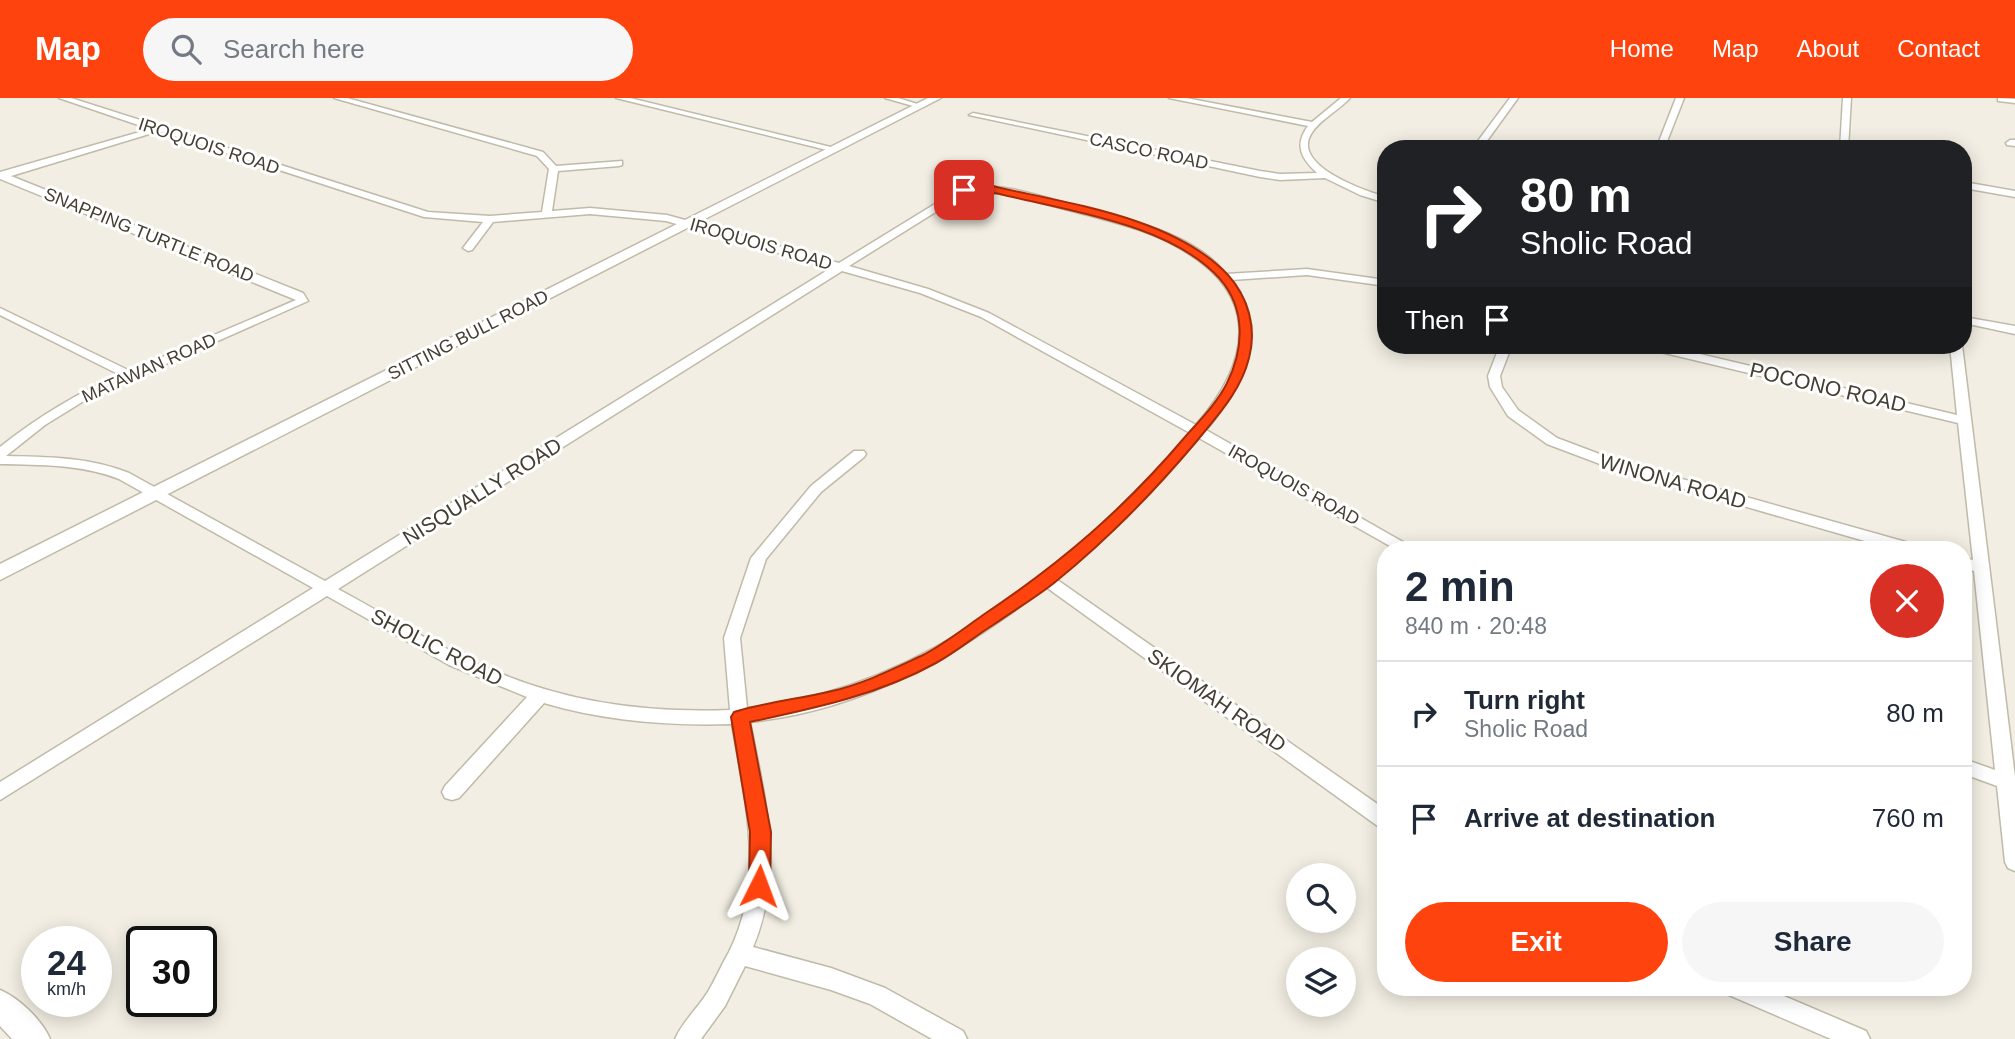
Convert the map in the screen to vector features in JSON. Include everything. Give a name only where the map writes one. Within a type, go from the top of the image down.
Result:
[{"type":"street","name":"IROQUOIS ROAD","points":[[63,98],[401,209],[427,215],[490,219],[618,212],[688,223],[924,291],[985,315],[1394,541]]},
{"type":"street","points":[[80,103],[100,98]]},
{"type":"street","points":[[338,98],[540,154],[554,169]]},
{"type":"street","points":[[620,98],[835,149]]},
{"type":"street","points":[[890,98],[920,106]]},
{"type":"street","name":"SITTING BULL ROAD","points":[[0,573],[936,98]]},
{"type":"street","points":[[1346,98],[1304,140],[1304,148],[1314,166],[1326,175],[1377,197]]},
{"type":"street","points":[[1483,140],[1514,98]]},
{"type":"street","points":[[1664,140],[1680,98]]},
{"type":"street","points":[[1845,140],[1847,98]]},
{"type":"street","points":[[1179,99],[1317,125]]},
{"type":"street","points":[[2001,99],[2015,101]]},
{"type":"street","name":"CASCO ROAD","points":[[973,115],[1260,174],[1291,177],[1326,175]]},
{"type":"street","points":[[1,175],[158,130]]},
{"type":"street","points":[[554,169],[619,163]]},
{"type":"street","points":[[547,214],[554,169]]},
{"type":"street","name":"SNAPPING TURTLE ROAD","points":[[1,175],[299,295]]},
{"type":"street","points":[[1972,187],[2015,194]]},
{"type":"street","name":"SHOLIC ROAD","points":[[0,460],[53,461],[99,466],[124,476],[466,666],[540,695],[656,717],[740,717],[838,697],[888,679],[931,658],[1047,580],[1123,514],[1198,431],[1233,385],[1247,341],[1244,309],[1224,277],[1178,243],[1136,225],[988,188],[964,190]]},
{"type":"street","name":"NISQUALLY ROAD","points":[[0,792],[964,190]]},
{"type":"street","points":[[468,247],[490,219]]},
{"type":"street","points":[[1224,277],[1307,272],[1377,282]]},
{"type":"street","name":"MATAWAN ROAD","points":[[0,454],[40,422],[82,396],[302,301],[299,295]]},
{"type":"street","points":[[0,311],[130,375]]},
{"type":"street","points":[[1972,322],[2015,330]]},
{"type":"street","name":"WINONA ROAD","points":[[1503,354],[1494,376],[1496,387],[1513,413],[1552,441],[1613,464],[1883,541]]},
{"type":"street","name":"POCONO ROAD","points":[[1686,354],[1966,421]]},
{"type":"street","points":[[1957,354],[2011,783],[2015,862]]},
{"type":"street","points":[[687,1039],[717,998],[752,924],[761,860],[761,832],[740,717],[732,638],[759,558],[816,489],[859,454]]},
{"type":"street","points":[[1972,565],[1982,568]]},
{"type":"street","name":"SKIOMAH ROAD","points":[[1047,580],[1377,815]]},
{"type":"street","points":[[452,792],[540,695]]},
{"type":"street","points":[[1972,770],[2011,783]]},
{"type":"street","points":[[739,954],[831,979],[877,996],[955,1039]]},
{"type":"street","points":[[1758,996],[1858,1039]]},
{"type":"street","points":[[0,1005],[34,1039]]},
{"type":"route","points":[[759,886],[761,832],[740,717],[838,697],[888,679],[931,658],[1047,580],[1123,514],[1161,474],[1217,408],[1233,385],[1243,360],[1247,341],[1244,309],[1224,277],[1194,252],[1158,234],[1118,220],[988,188],[964,190]]}]
